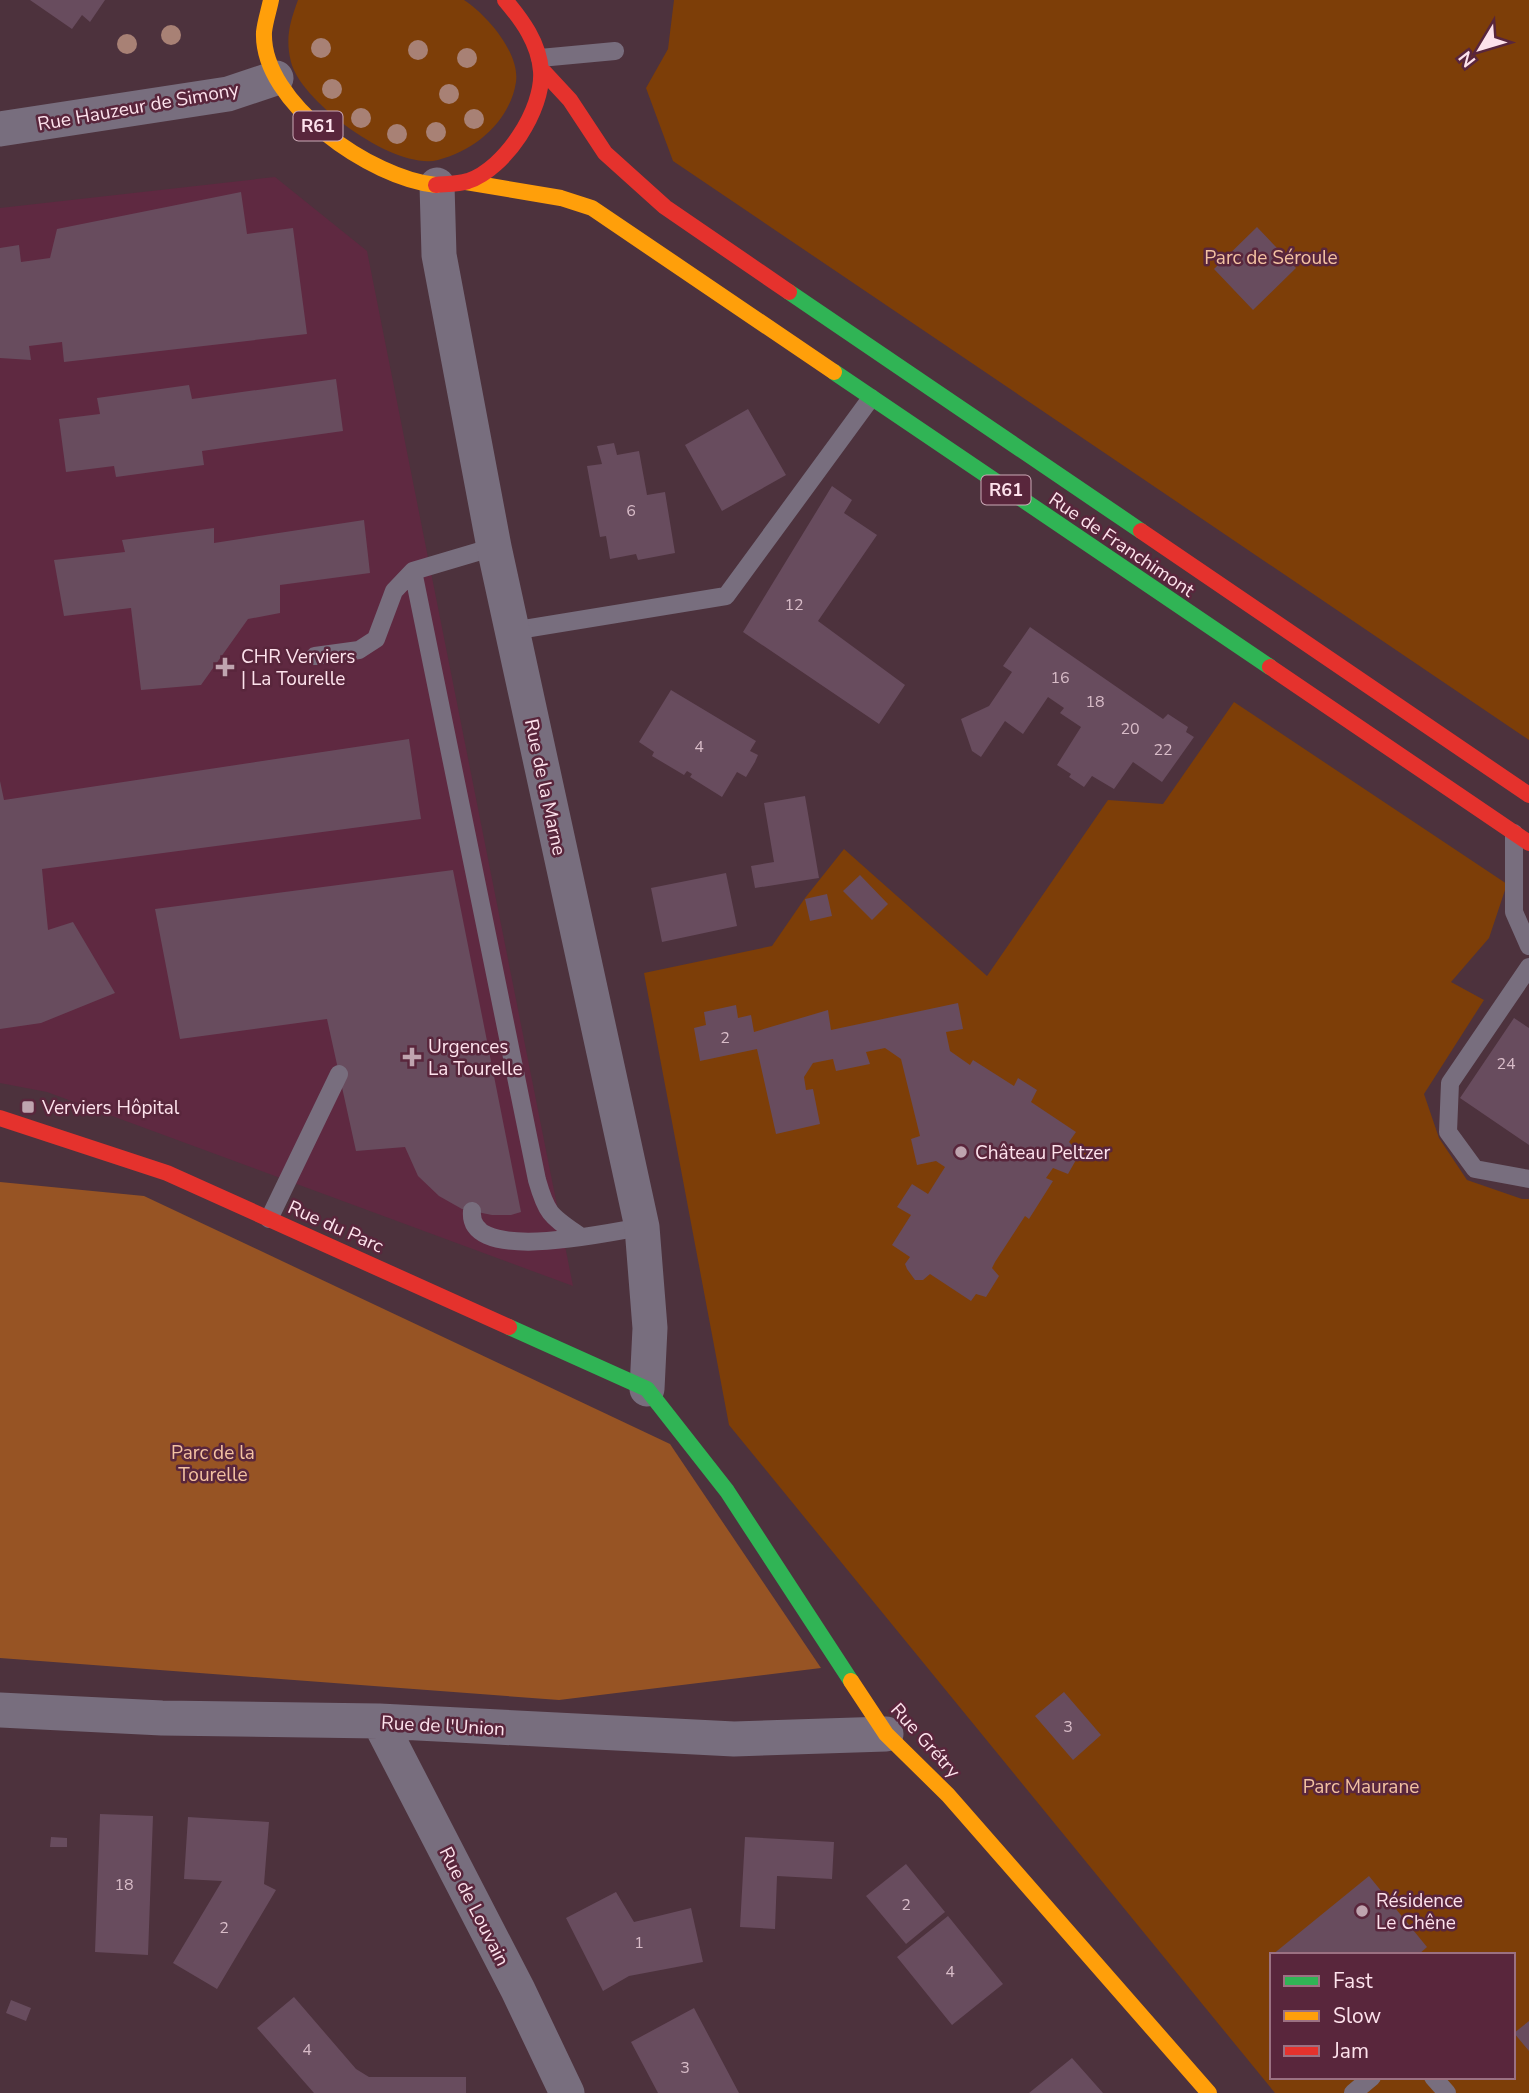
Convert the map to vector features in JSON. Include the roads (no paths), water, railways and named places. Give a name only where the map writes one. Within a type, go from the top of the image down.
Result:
[{"type":"main road","name":"R61","points":[[271,0],[266,9],[264,41],[276,78],[298,109],[355,155],[386,172],[452,183]]},
{"type":"main road","name":"R61","points":[[505,0],[523,19],[542,65]]},
{"type":"main road","points":[[452,183],[486,171],[520,134],[542,92],[542,65]]},
{"type":"main road","name":"Rue de Franchimont","points":[[542,65],[570,100],[605,153],[665,207],[1529,795]]},
{"type":"main road","name":"Rue de Franchimont","points":[[452,183],[555,196],[592,208],[1522,838]]},
{"type":"main road","name":"Rue du Parc","points":[[0,1118],[167,1173],[647,1389]]},
{"type":"main road","name":"Rue Grétry","points":[[647,1389],[727,1491],[886,1734],[948,1796],[1209,2093]]},
{"type":"street","name":"Rue Hauzeur de Simony","points":[[0,129],[228,94],[276,78]]},
{"type":"street","name":"Rue de la Marne","points":[[452,183],[439,255],[494,547],[642,1227],[650,1328],[647,1389]]},
{"type":"street","name":"Rue de l'Union","points":[[0,1710],[162,1718],[379,1721],[734,1739],[886,1734]]},
{"type":"street","name":"Rue de Louvain","points":[[379,1721],[518,1990],[567,2093]]},
{"type":"lane","points":[[542,65],[615,51]]},
{"type":"lane","points":[[512,631],[726,596],[871,398]]},
{"type":"lane","points":[[315,656],[359,650],[376,639],[394,592],[413,571],[494,547]]},
{"type":"lane","points":[[413,571],[537,1180],[553,1217],[580,1236]]},
{"type":"lane","points":[[1522,838],[1514,912],[1529,946]]},
{"type":"lane","points":[[1529,967],[1450,1083],[1448,1132],[1475,1169],[1529,1179]]},
{"type":"lane","points":[[269,1219],[339,1074]]},
{"type":"lane","points":[[472,1211],[475,1225],[501,1240],[535,1242],[642,1227]]},
{"type":"lane","points":[[1353,2093],[1370,2079]]},
{"type":"lane","points":[[1435,2079],[1447,2093]]},
{"type":"place","name":"CHR Verviers | La Tourelle","points":[[225,667]]},
{"type":"place","name":"Urgences La Tourelle","points":[[412,1057]]},
{"type":"place","name":"Verviers Hôpital","points":[[28,1107]]},
{"type":"place","name":"Château Peltzer","points":[[961,1152]]},
{"type":"place","name":"Résidence Le Chêne","points":[[1362,1911]]},
{"type":"park label","name":"Parc de Séroule","points":[[1271,257]]},
{"type":"park label","name":"Parc de la Tourelle","points":[[213,1463]]},
{"type":"park label","name":"Parc Maurane","points":[[1361,1786]]}]
